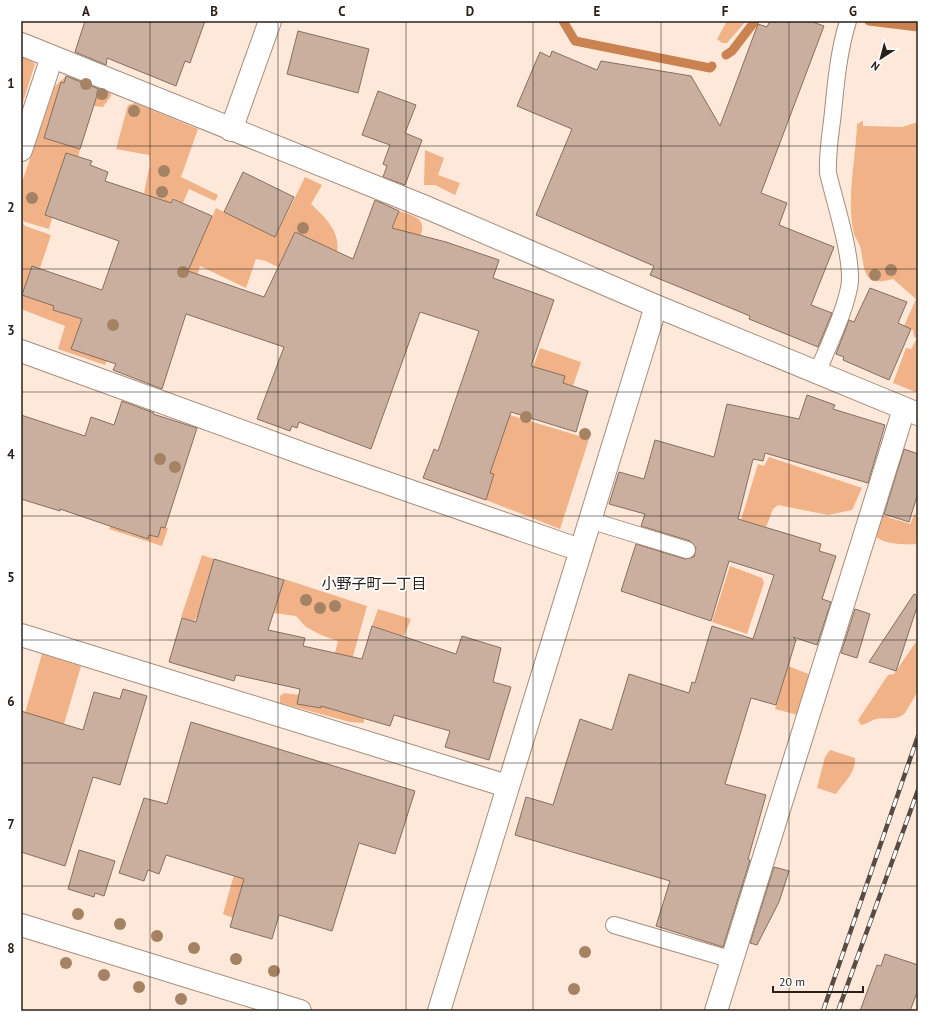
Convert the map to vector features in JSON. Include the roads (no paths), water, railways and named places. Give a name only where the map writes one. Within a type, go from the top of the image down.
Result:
[{"type":"street","points":[[231,130],[270,21]]},
{"type":"street","points":[[21,44],[231,130],[428,208],[656,306],[911,411],[716,1011]]},
{"type":"street","points":[[21,150],[52,57]]},
{"type":"street","points":[[439,1011],[656,306]]},
{"type":"street","points":[[21,351],[315,458],[580,550]]},
{"type":"street","points":[[21,635],[507,786]]},
{"type":"street","points":[[21,925],[300,1011]]},
{"type":"lane","points":[[817,373],[847,296],[850,281],[849,264],[828,173],[828,158],[837,73],[843,36],[848,21]]},
{"type":"lane","points":[[589,520],[687,550]]},
{"type":"lane","points":[[614,925],[733,960]]},
{"type":"waterway","points":[[563,21],[575,41],[710,68],[712,66]]},
{"type":"waterway","points":[[726,55],[732,51],[755,21]]},
{"type":"waterway","points":[[869,21],[918,27]]},
{"type":"railway","points":[[823,1011],[918,736]]},
{"type":"railway","points":[[838,1011],[918,790]]},
{"type":"district","name":"小野子町一丁目","points":[[374,583]]}]
